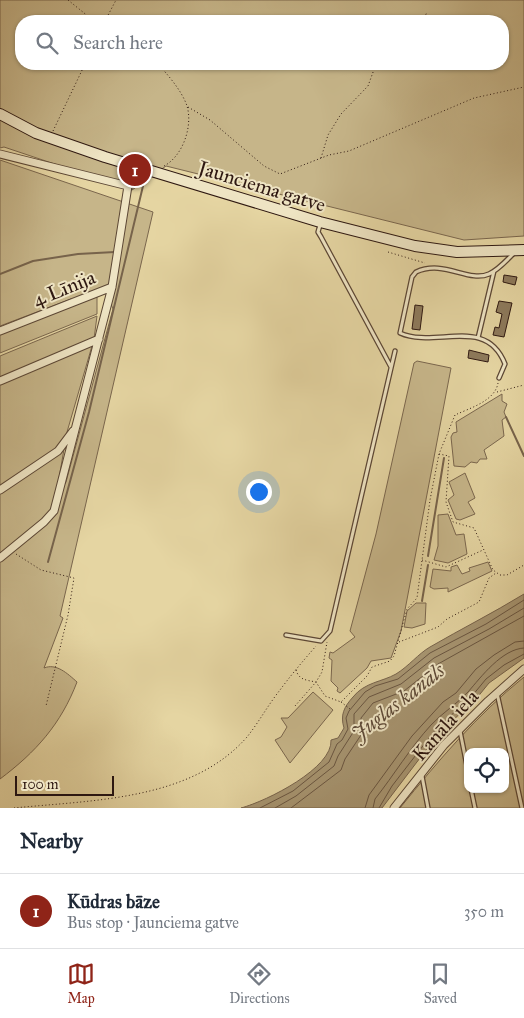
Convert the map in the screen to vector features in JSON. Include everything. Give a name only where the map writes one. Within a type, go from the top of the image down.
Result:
[{"type":"main road","name":"Jaunciema gatve","points":[[0,114],[36,133],[50,138],[152,172],[320,222],[415,246],[457,252],[520,250]]},
{"type":"street","points":[[0,154],[128,186],[152,172]]},
{"type":"street","points":[[0,558],[44,522],[54,511],[112,287],[128,186]]},
{"type":"street","name":"4 Līnija","points":[[0,331],[112,287]]},
{"type":"street","points":[[0,381],[100,339]]},
{"type":"street","points":[[0,490],[58,451],[75,429]]},
{"type":"street","name":"Kanāla iela","points":[[394,808],[444,745],[460,732],[497,692],[524,669]]},
{"type":"lane","points":[[320,222],[318,232],[391,368]]},
{"type":"lane","points":[[316,240],[321,237]]},
{"type":"lane","points":[[499,378],[505,364],[500,352],[478,338],[464,335],[427,339],[400,333],[412,277],[416,272],[424,268],[436,266],[476,276],[484,276],[494,271],[520,250]]},
{"type":"lane","points":[[478,338],[494,271]]},
{"type":"lane","points":[[286,635],[321,641],[330,632],[395,351]]},
{"type":"lane","points":[[497,692],[522,808]]},
{"type":"lane","points":[[460,732],[464,752]]},
{"type":"lane","points":[[421,776],[428,808]]},
{"type":"lane","points":[[473,793],[475,808]]},
{"type":"path","points":[[68,0],[87,15]]},
{"type":"path","points":[[108,15],[116,0]]},
{"type":"path","points":[[50,138],[82,70]]},
{"type":"path","points":[[163,70],[188,108],[210,120],[264,166],[280,174],[320,158],[350,152],[474,98],[524,87]]},
{"type":"path","points":[[320,158],[328,135],[342,114],[368,86],[374,70]]},
{"type":"path","points":[[152,172],[169,163],[184,144],[188,108]]},
{"type":"path","points":[[388,252],[436,266]]},
{"type":"path","points":[[496,392],[499,378]]},
{"type":"path","points":[[341,702],[367,676],[372,667],[390,661],[394,656],[407,609],[417,598],[439,454],[455,415],[489,398],[496,392],[524,385]]},
{"type":"path","points":[[439,454],[448,456],[446,502],[453,522],[474,528],[483,550],[496,573]]},
{"type":"path","points":[[9,550],[41,570],[74,578],[68,615],[46,706]]},
{"type":"path","points":[[422,560],[446,567],[483,550]]},
{"type":"path","points":[[399,642],[438,626],[479,602],[489,578],[496,573],[507,575],[524,565]]},
{"type":"path","points":[[14,808],[138,793],[164,787],[197,774],[230,753],[247,736],[296,669],[321,641]]},
{"type":"path","points":[[295,706],[316,682],[322,672],[326,647]]},
{"type":"path","points":[[296,669],[298,675],[303,680],[316,682],[325,696],[341,702],[350,710]]},
{"type":"shaded area","points":[[0,0],[524,0],[524,236],[464,240],[166,166],[132,190],[4,147],[0,148]]},
{"type":"shaded area","points":[[0,160],[153,212],[60,616],[63,618],[44,668],[57,668],[77,682],[63,711],[46,736],[36,748],[0,779],[0,356],[97,316],[94,339],[67,432],[55,501],[66,482],[113,309],[106,292],[97,295],[97,314],[0,353],[0,332],[71,299],[0,326]]},
{"type":"shaded area","points":[[417,361],[451,368],[401,631],[391,658],[371,661],[367,668],[340,693],[331,681],[332,660],[329,658],[330,652],[333,653],[355,637],[350,631],[376,534],[414,363]]},
{"type":"shaded area","points":[[502,394],[502,401],[507,404],[504,412],[506,417],[502,420],[504,436],[484,450],[487,459],[480,459],[477,463],[471,462],[465,467],[454,466],[451,437],[453,433],[457,432],[456,422]]},
{"type":"shaded area","points":[[465,473],[475,498],[468,502],[475,514],[460,520],[456,519],[448,500],[454,495],[449,482]]},
{"type":"shaded area","points":[[448,514],[456,535],[464,534],[467,554],[448,563],[434,560],[438,546],[438,515]]},
{"type":"shaded area","points":[[488,562],[492,571],[448,592],[448,588],[434,589],[430,587],[433,569],[451,571],[451,567],[457,565],[462,574],[470,571],[469,568]]},
{"type":"shaded area","points":[[416,603],[426,603],[425,624],[412,628],[404,627],[407,611]]},
{"type":"shaded area","points":[[524,677],[524,808],[400,808],[459,739],[490,707]]},
{"type":"shaded area","points":[[313,692],[333,710],[290,763],[275,740],[281,737],[287,727],[281,718],[288,718]]},
{"type":"water","name":"Juglas kanāls","points":[[524,594],[524,658],[489,683],[476,699],[439,733],[382,808],[241,808],[281,791],[310,772],[329,751],[331,740],[338,738],[344,728],[342,719],[347,704],[363,688],[391,677],[430,647]]},
{"type":"building","points":[[504,275],[517,277],[515,285],[503,282]]},
{"type":"building","points":[[499,301],[512,303],[504,337],[493,335],[495,327],[499,328],[502,314],[496,312]]},
{"type":"building","points":[[415,305],[423,306],[420,330],[412,329]]},
{"type":"building","points":[[469,350],[489,355],[488,362],[468,358]]},
{"type":"waterway","points":[[48,562],[89,412],[143,186]]},
{"type":"waterway","points":[[0,274],[33,261],[78,254],[115,252]]},
{"type":"waterway","points":[[506,417],[524,456]]},
{"type":"waterway","points":[[428,556],[444,458]]},
{"type":"waterway","points":[[422,601],[428,565]]},
{"type":"place","name":"Kūdras bāze","points":[[135,170]]}]
